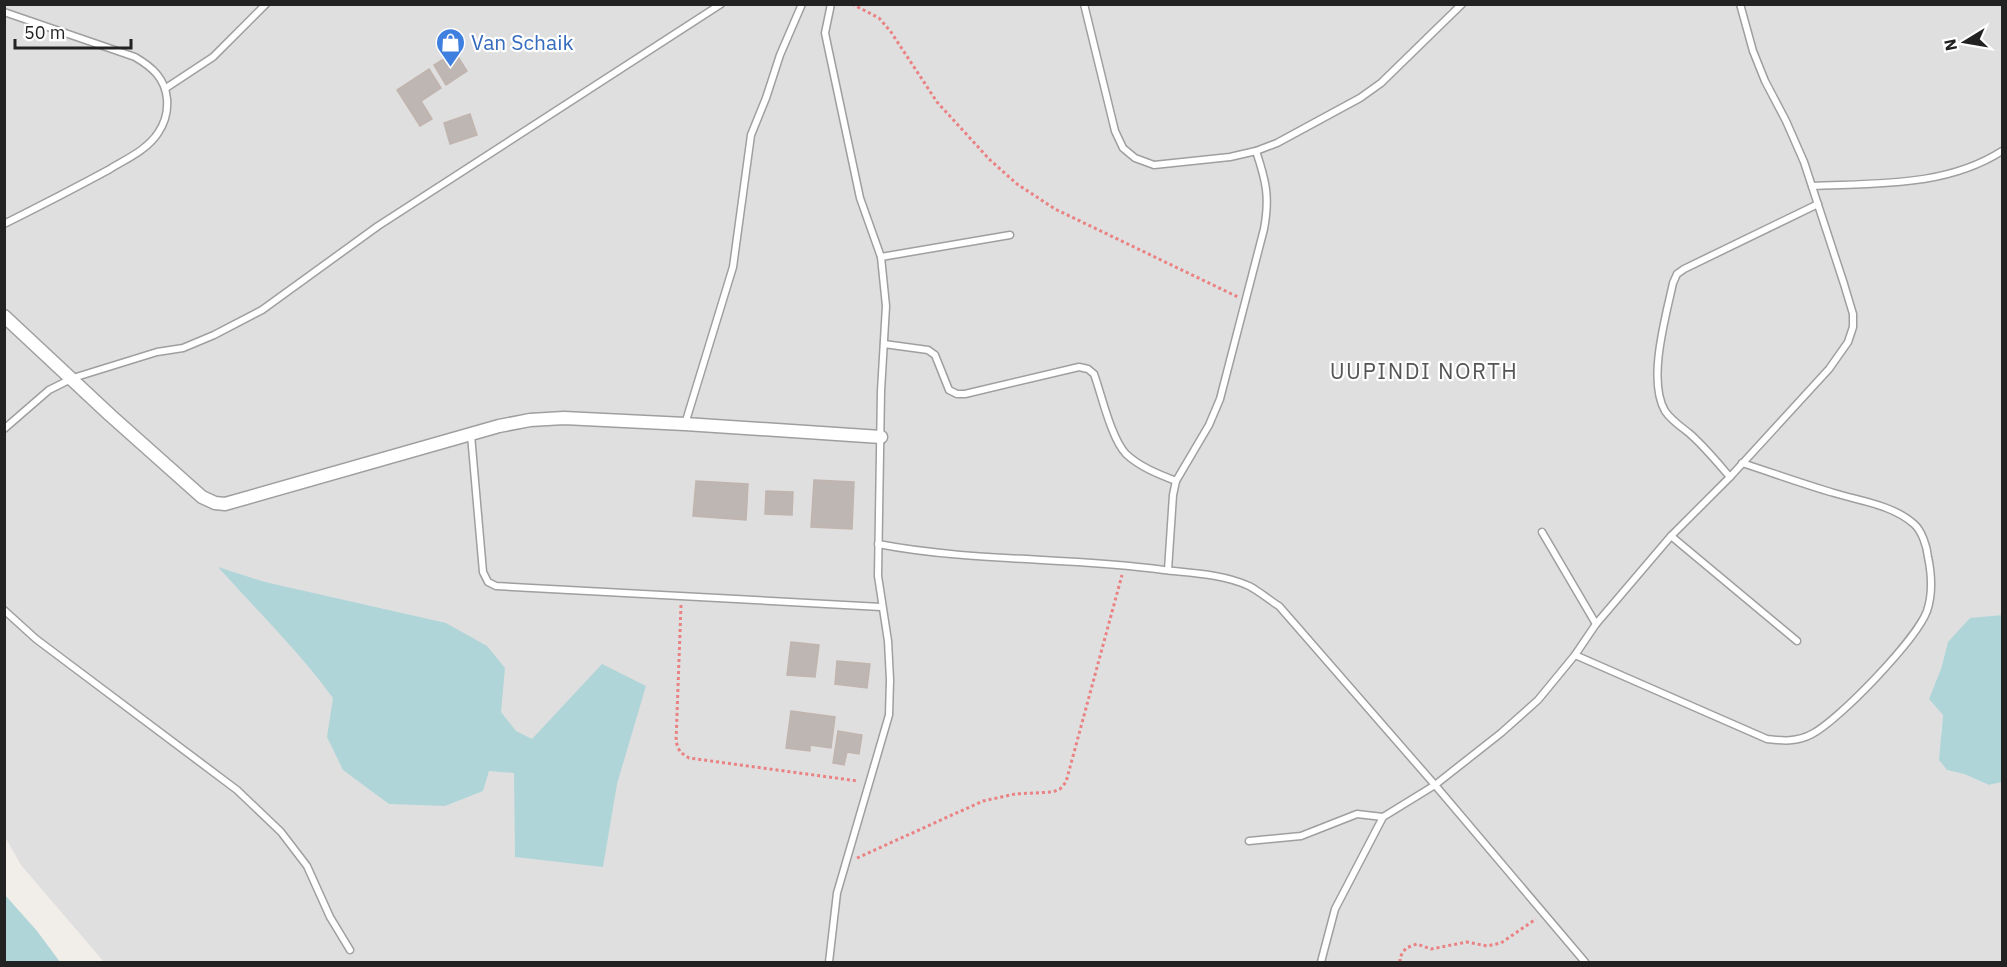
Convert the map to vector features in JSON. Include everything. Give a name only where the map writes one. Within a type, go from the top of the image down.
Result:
[{"type":"street","points":[[4,316],[202,497],[215,503],[225,504],[499,426],[541,419],[685,424],[881,437]]},
{"type":"lane","points":[[166,88],[213,57],[266,4]]},
{"type":"lane","points":[[4,429],[49,390],[73,378],[146,355],[183,348],[262,310],[378,226],[720,4]]},
{"type":"lane","points":[[685,424],[733,267],[751,135],[780,55],[802,4]]},
{"type":"lane","points":[[829,963],[837,893],[889,715],[890,680],[888,641],[878,576],[886,306],[881,257],[860,198],[825,33],[831,4]]},
{"type":"lane","points":[[1084,4],[1115,131],[1123,148],[1135,158],[1154,165],[1230,157],[1277,143],[1360,98],[1381,83],[1462,4]]},
{"type":"lane","points":[[1321,963],[1335,909],[1383,818],[1435,785],[1501,734],[1538,700],[1575,655],[1596,624],[1671,536],[1730,477],[1829,369],[1848,342],[1853,327],[1850,304],[1812,186],[1786,122],[1757,61],[1740,4]]},
{"type":"lane","points":[[4,12],[135,57],[159,74],[166,88],[167,106],[165,120],[157,135],[143,148],[79,186],[4,225]]},
{"type":"lane","points":[[1168,570],[1173,495],[1176,482],[1209,426],[1220,399],[1268,208],[1265,178],[1256,151]]},
{"type":"lane","points":[[1812,186],[1892,183],[1935,178],[1966,169],[2002,152]]},
{"type":"lane","points":[[1993,157],[2002,162]]},
{"type":"lane","points":[[1730,477],[1702,446],[1672,420],[1664,410],[1658,392],[1661,343],[1673,283],[1677,274],[1684,269],[1818,204]]},
{"type":"lane","points":[[881,257],[1010,235]]},
{"type":"lane","points":[[884,344],[928,350],[935,355],[949,390],[957,394],[1079,368],[1088,369],[1094,374],[1113,434],[1126,453],[1150,471],[1176,482]]},
{"type":"lane","points":[[471,434],[483,572],[488,582],[496,586],[682,598],[881,607]]},
{"type":"lane","points":[[1575,655],[1767,739],[1791,741],[1811,735],[1829,723],[1891,662],[1914,634],[1927,611],[1933,581],[1927,547],[1916,525],[1892,510],[1742,463]]},
{"type":"lane","points":[[1542,531],[1596,624]]},
{"type":"lane","points":[[1671,536],[1797,641]]},
{"type":"lane","points":[[878,544],[912,551],[947,554],[1125,565],[1217,576],[1249,586],[1279,606],[1435,785],[1585,963]]},
{"type":"lane","points":[[4,610],[36,639],[237,790],[281,832],[307,866],[330,917],[351,951]]},
{"type":"lane","points":[[1250,841],[1302,836],[1357,814],[1383,818]]},
{"type":"path","points":[[852,4],[872,14],[885,25],[938,102],[983,153],[1017,184],[1055,209],[1246,301]]},
{"type":"path","points":[[846,862],[983,801],[1015,794],[1053,792],[1060,789],[1066,782],[1125,565]]},
{"type":"path","points":[[682,598],[676,742],[680,752],[689,758],[870,783]]},
{"type":"path","points":[[1400,963],[1400,957],[1406,948],[1417,944],[1431,949],[1467,942],[1487,946],[1501,943],[1544,914]]},
{"type":"shaded area","points":[[5,5],[2002,5],[2002,615],[1994,616],[1948,642],[1941,669],[1943,715],[1941,733],[1947,770],[1964,774],[1989,785],[2002,782],[2002,962],[104,962],[21,865],[5,837]]},
{"type":"water","points":[[218,567],[265,582],[446,623],[487,646],[505,668],[501,712],[516,731],[532,739],[602,664],[646,686],[617,784],[603,867],[515,857],[514,773],[489,771],[483,791],[445,806],[389,804],[343,770],[327,737],[333,698],[292,647]]},
{"type":"water","points":[[2002,615],[2002,782],[1989,785],[1964,774],[1947,770],[1939,760],[1943,715],[1929,699],[1941,669],[1948,642],[1970,618]]},
{"type":"water","points":[[5,895],[37,931],[60,962],[5,962]]},
{"type":"building","name":"Van Schaik","points":[[455,52],[467,71],[446,85],[434,65]]},
{"type":"building","points":[[429,69],[441,88],[421,101],[432,119],[420,126],[397,90]]},
{"type":"building","points":[[470,114],[477,135],[450,144],[444,123]]},
{"type":"building","points":[[814,480],[854,482],[852,529],[811,527]]},
{"type":"building","points":[[696,481],[748,484],[746,520],[693,516]]},
{"type":"building","points":[[766,491],[793,492],[792,515],[765,514]]},
{"type":"building","points":[[791,642],[819,645],[815,677],[787,675]]},
{"type":"building","points":[[837,661],[870,664],[867,688],[835,684]]},
{"type":"building","points":[[791,711],[835,717],[831,748],[810,745],[810,751],[786,748]]},
{"type":"building","points":[[838,731],[862,735],[859,754],[847,752],[844,765],[833,763]]},
{"type":"place","name":"Van Schaik","points":[[450,68]]},
{"type":"district","name":"UUPINDI NORTH","points":[[1424,370]]}]
